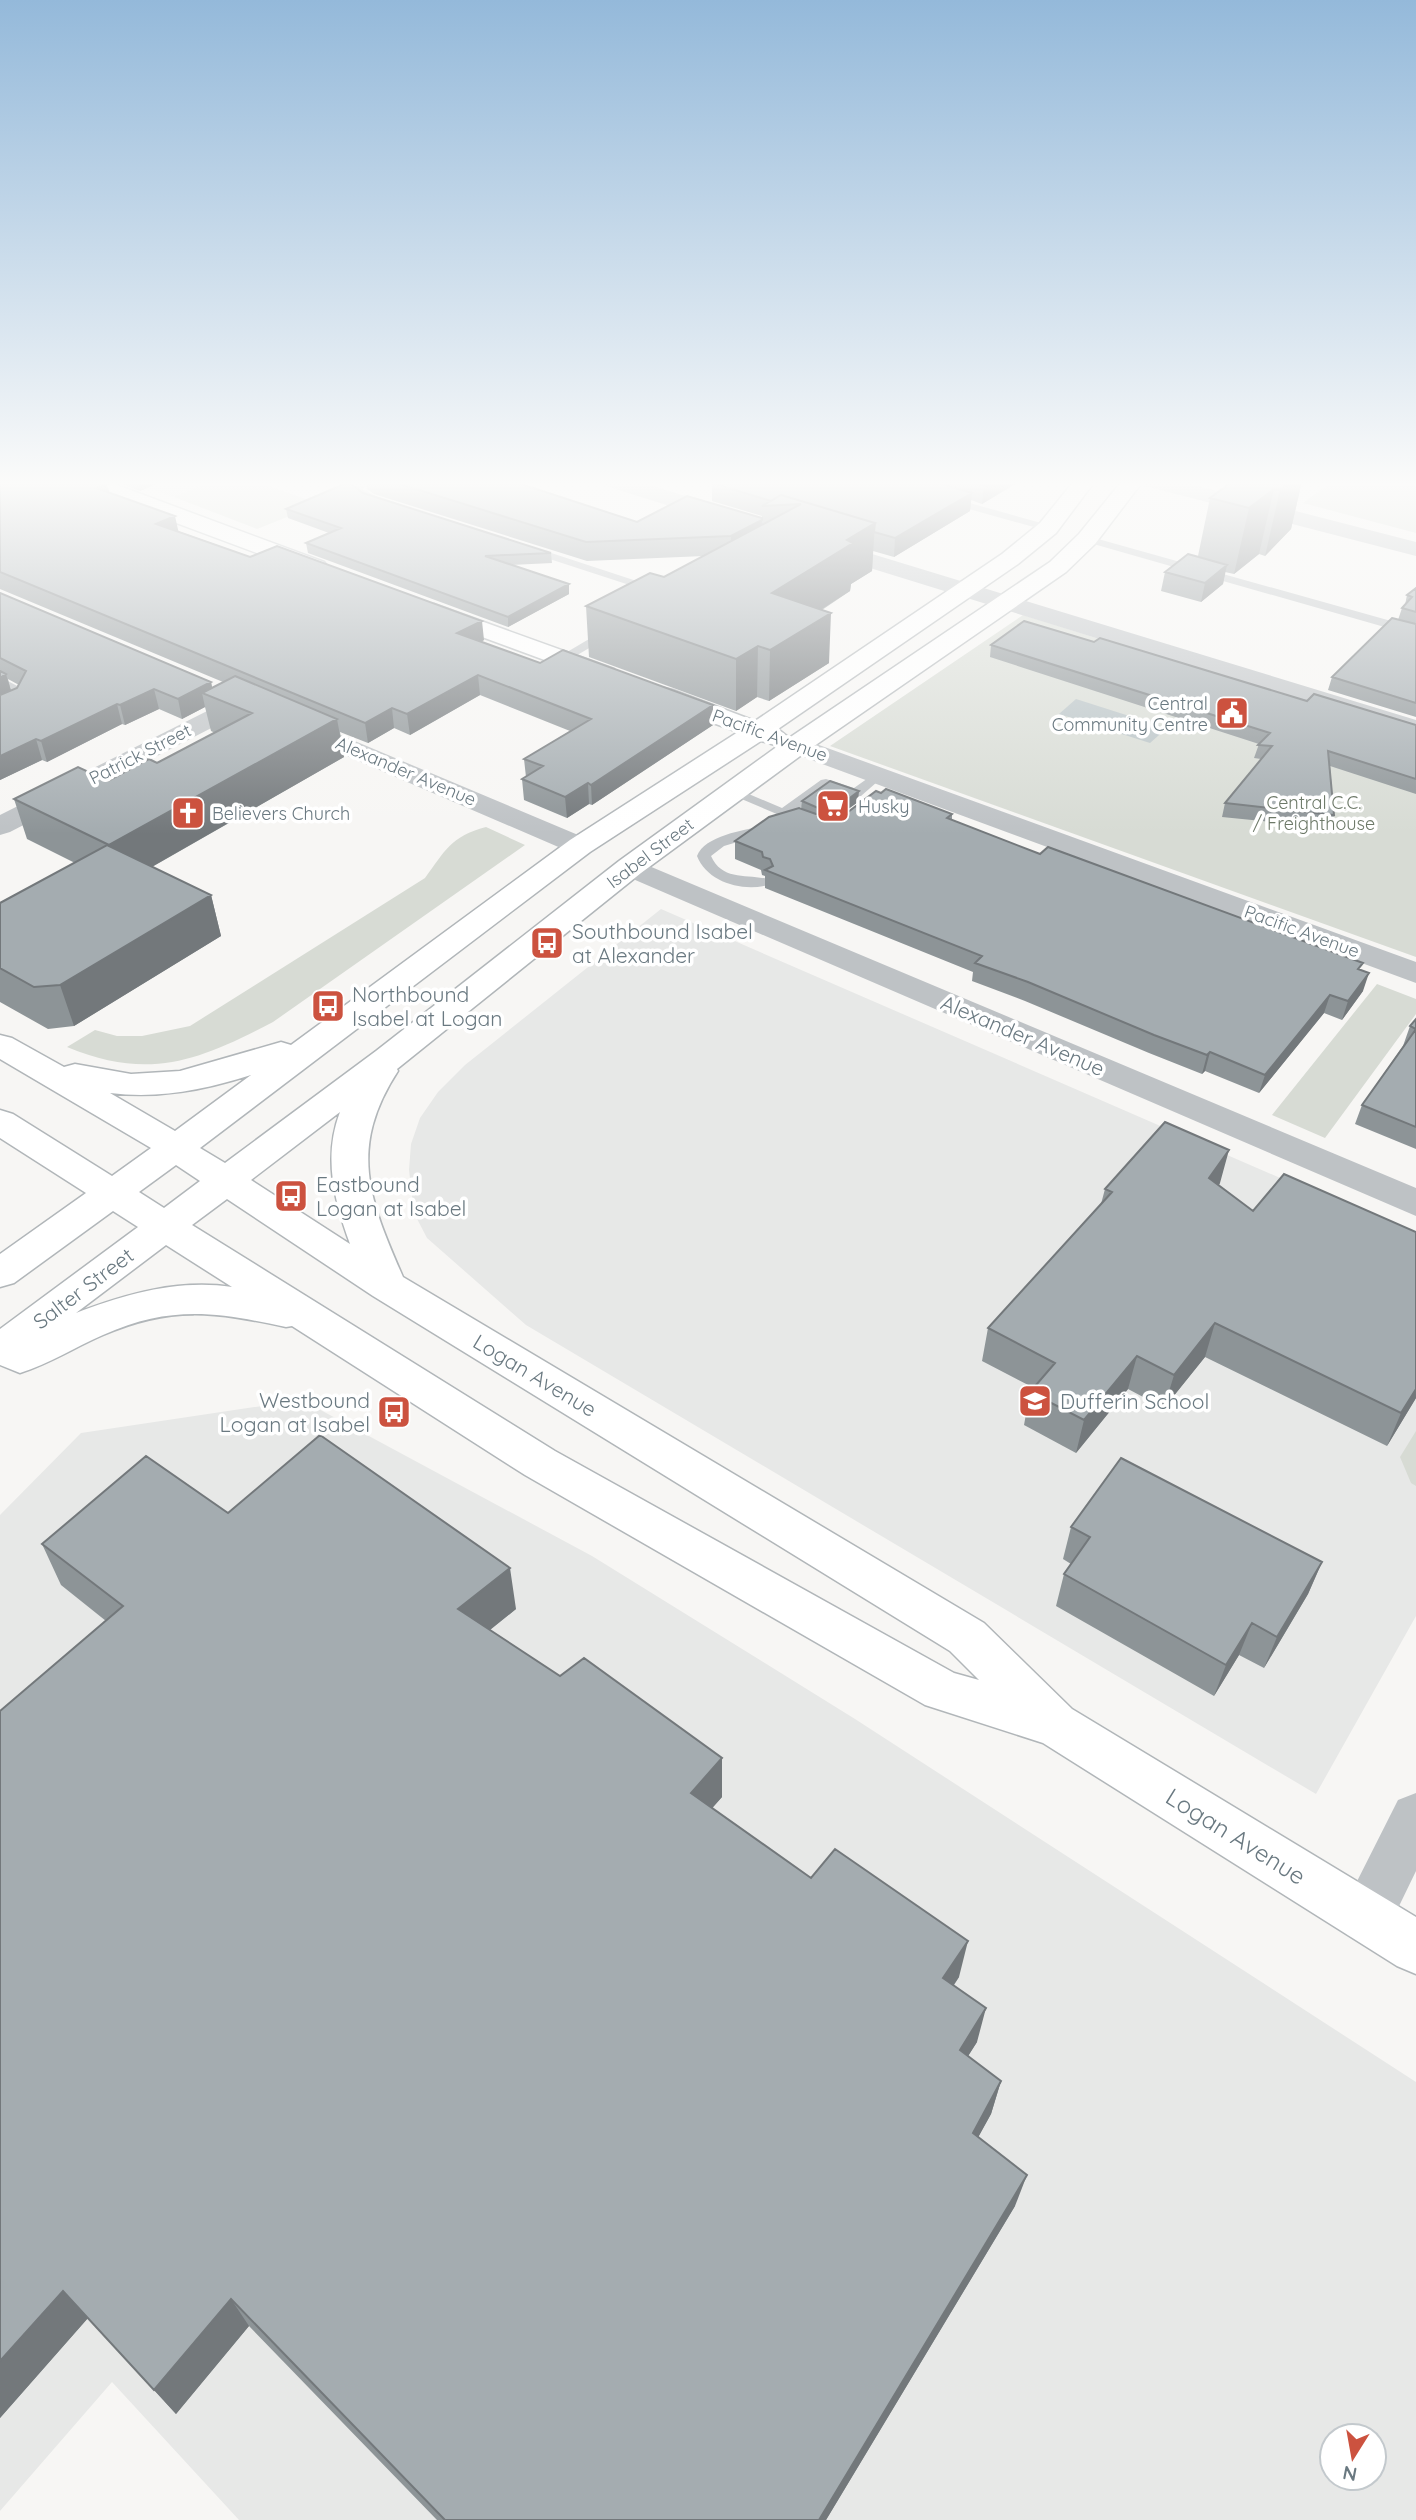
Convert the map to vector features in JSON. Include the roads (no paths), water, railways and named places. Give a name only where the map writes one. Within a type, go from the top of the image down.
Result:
[{"type":"main road","name":"Isabel Street","points":[[113,1194],[316,1040],[580,846],[758,731],[952,599]]},
{"type":"main road","name":"Isabel Street","points":[[165,1226],[388,1059],[630,867],[797,745],[1011,599]]},
{"type":"main road","points":[[408,601],[624,681]]},
{"type":"main road","name":"Pacific Avenue","points":[[648,690],[797,745]]},
{"type":"main road","points":[[30,1063],[107,1084],[167,1085],[225,1073],[316,1040]]},
{"type":"main road","name":"Logan Avenue","points":[[0,1045],[176,1148],[387,1286],[967,1637],[1055,1724],[1416,1947]]},
{"type":"main road","points":[[387,1286],[357,1212],[350,1180],[350,1162],[354,1124],[360,1104],[388,1059]]},
{"type":"main road","name":"Logan Avenue","points":[[0,1122],[540,1463],[942,1690],[1055,1724]]},
{"type":"main road","points":[[0,1273],[113,1194]]},
{"type":"main road","name":"Salter Street","points":[[0,1350],[165,1226]]},
{"type":"main road","points":[[0,1369],[93,1321],[165,1301],[210,1299],[307,1317]]},
{"type":"street","points":[[991,599],[1416,729]]},
{"type":"street","name":"Alexander Avenue","points":[[207,686],[580,846]]},
{"type":"street","name":"Patrick Street","points":[[0,825],[243,701]]},
{"type":"street","name":"Pacific Avenue","points":[[797,745],[870,790],[1416,973]]},
{"type":"street","name":"Alexander Avenue","points":[[630,867],[1416,1203]]},
{"type":"street","points":[[1366,1917],[1416,1817]]},
{"type":"lane","points":[[659,601],[663,599]]},
{"type":"lane","points":[[1298,599],[1416,632]]},
{"type":"lane","points":[[563,658],[626,621]]},
{"type":"lane","points":[[0,681],[23,692],[17,703],[0,711]]},
{"type":"lane","points":[[763,882],[733,880],[710,869],[705,863],[706,851],[791,816],[826,783],[870,790]]},
{"type":"lane","points":[[732,792],[791,816],[817,831]]},
{"type":"place","name":"Central Community Centre","points":[[1232,713]]},
{"type":"place","name":"Husky","points":[[833,806]]},
{"type":"place","name":"Believers Church","points":[[188,813]]},
{"type":"place","name":"Southbound Isabel at Alexander","points":[[547,943]]},
{"type":"place","name":"Northbound Isabel at Logan","points":[[328,1006]]},
{"type":"place","name":"Eastbound Logan at Isabel","points":[[291,1196]]},
{"type":"place","name":"Dufferin School","points":[[1035,1401]]},
{"type":"place","name":"Westbound Logan at Isabel","points":[[394,1412]]},
{"type":"park label","name":"Central C.C. / Freighthouse","points":[[1314,812]]}]
